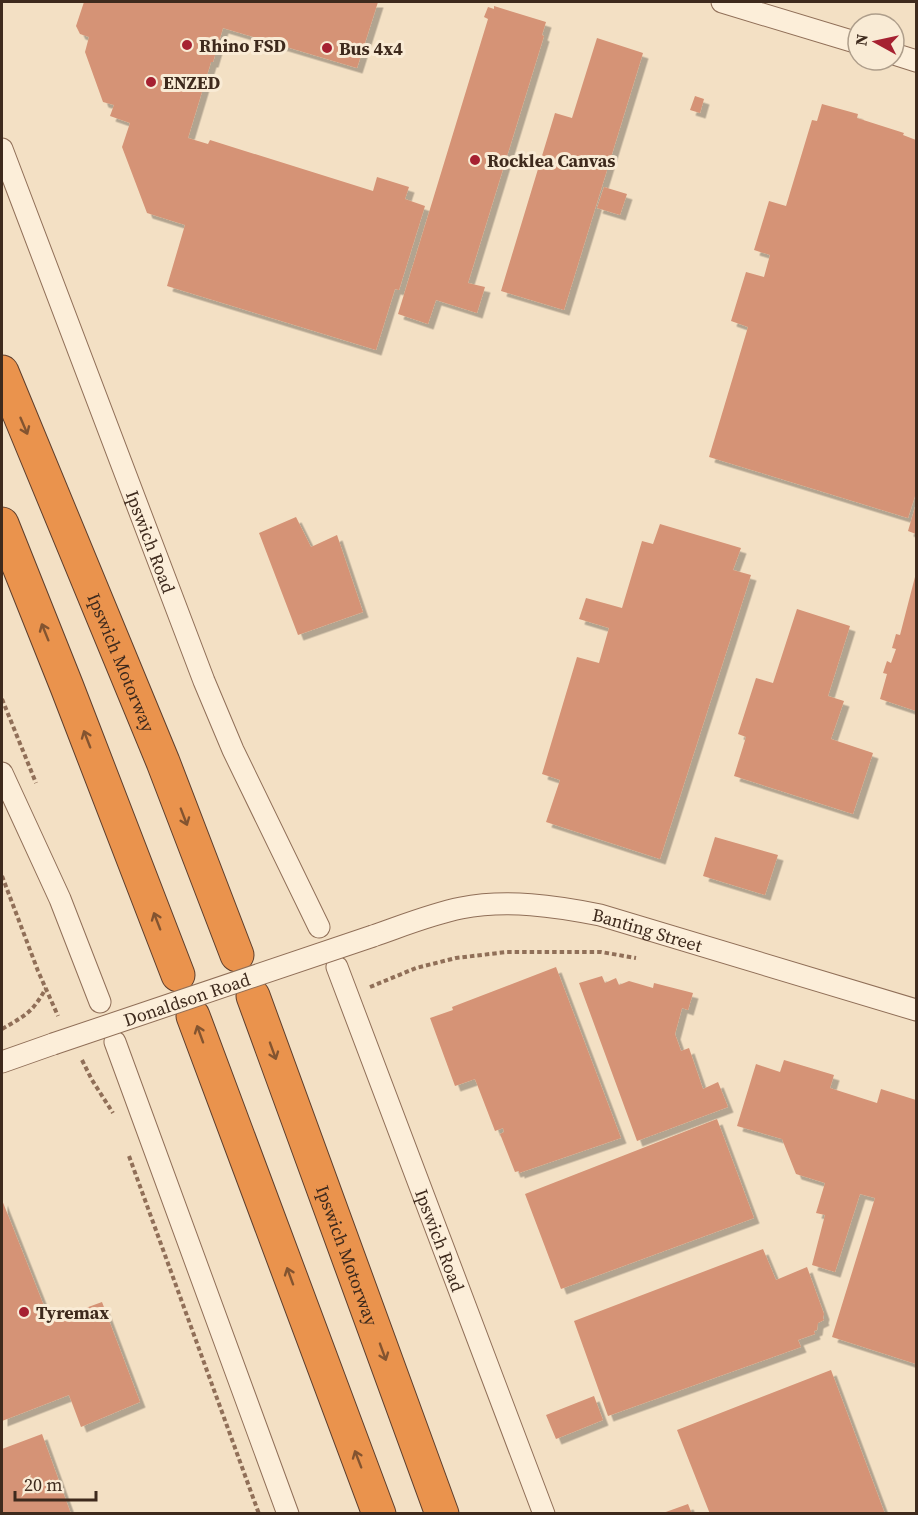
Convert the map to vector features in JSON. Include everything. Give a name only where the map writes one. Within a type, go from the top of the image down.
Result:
[{"type":"highway","name":"Ipswich Motorway","points":[[2,372],[164,762],[237,955]]},
{"type":"highway","points":[[2,524],[68,687],[178,975]]},
{"type":"highway","name":"Ipswich Motorway","points":[[253,996],[442,1514]]},
{"type":"highway","points":[[193,1016],[379,1514]]},
{"type":"street","points":[[722,2],[846,39]]},
{"type":"street","name":"Ipswich Road","points":[[2,149],[204,681],[238,760],[320,927]]},
{"type":"street","points":[[2,773],[60,899],[100,1002]]},
{"type":"street","name":"Banting Street","points":[[373,936],[461,908],[493,904],[566,908],[600,915],[916,1010]]},
{"type":"street","name":"Donaldson Road","points":[[2,1062],[373,936]]},
{"type":"street","name":"Ipswich Road","points":[[337,967],[544,1514]]},
{"type":"street","points":[[115,1042],[288,1514]]},
{"type":"path","points":[[2,876],[58,1016]]},
{"type":"path","points":[[377,984],[416,968],[456,958],[507,952],[601,952],[636,958]]},
{"type":"path","points":[[2,1029],[27,1015],[35,1007],[46,987]]},
{"type":"path","points":[[79,1054],[117,1120]]},
{"type":"path","points":[[127,1148],[135,1178],[259,1514]]},
{"type":"building","points":[[84,2],[378,2],[357,68],[223,28],[188,138],[208,144],[210,140],[373,191],[377,177],[409,187],[405,199],[425,206],[399,290],[395,289],[376,350],[167,286],[185,225],[147,213],[122,147],[130,123],[110,116],[114,105],[103,102],[85,52],[89,37],[80,34],[76,26]]},
{"type":"building","name":"Rocklea Canvas","points":[[494,6],[546,22],[542,35],[544,36],[468,283],[485,287],[477,313],[436,300],[428,324],[398,314],[488,19],[484,17],[488,7],[494,9]]},
{"type":"building","points":[[597,38],[643,53],[564,310],[501,291],[555,113],[572,118]]},
{"type":"building","points":[[695,96],[704,99],[700,113],[690,110]]},
{"type":"building","points":[[822,104],[858,114],[857,118],[904,133],[903,135],[916,140],[916,493],[908,518],[709,457],[748,327],[731,321],[746,272],[764,277],[770,255],[754,250],[769,201],[786,206],[812,120],[817,121]]},
{"type":"building","points":[[604,187],[627,194],[620,215],[597,208]]},
{"type":"building","points":[[916,504],[916,534],[908,531]]},
{"type":"building","points":[[296,517],[311,547],[337,535],[363,612],[298,635],[259,533]]},
{"type":"building","points":[[660,524],[741,548],[733,570],[751,575],[660,859],[546,822],[560,780],[542,774],[577,657],[599,663],[609,628],[579,619],[586,598],[622,608],[642,541],[653,544]]},
{"type":"building","points":[[916,573],[916,711],[880,699],[887,674],[883,673],[887,661],[891,663],[896,649],[892,648],[896,634],[900,635]]},
{"type":"building","points":[[797,609],[850,626],[828,696],[844,701],[831,739],[873,753],[853,814],[734,776],[746,737],[738,734],[756,678],[773,683]]},
{"type":"building","points":[[715,837],[778,855],[765,895],[703,876]]},
{"type":"building","points":[[556,967],[621,1138],[519,1173],[519,1171],[515,1172],[500,1134],[504,1132],[503,1128],[495,1131],[475,1079],[455,1086],[430,1018],[453,1010],[452,1007]]},
{"type":"building","points":[[602,976],[605,983],[616,978],[619,985],[629,981],[653,988],[654,983],[693,993],[688,1010],[682,1008],[675,1034],[681,1051],[689,1048],[703,1089],[718,1082],[728,1107],[637,1141],[579,983]]},
{"type":"building","points":[[784,1060],[834,1075],[830,1088],[877,1103],[881,1089],[916,1100],[916,1364],[832,1337],[875,1198],[860,1194],[835,1272],[812,1265],[825,1215],[816,1213],[825,1183],[796,1174],[782,1139],[737,1126],[756,1064],[780,1072]]},
{"type":"building","points":[[717,1119],[754,1218],[561,1289],[525,1194]]},
{"type":"building","name":"Tyremax","points":[[2,1200],[50,1321],[102,1302],[140,1402],[81,1427],[69,1395],[2,1421]]},
{"type":"building","points":[[763,1249],[776,1280],[807,1267],[824,1314],[824,1320],[818,1323],[815,1334],[798,1340],[801,1347],[608,1416],[574,1321]]},
{"type":"building","points":[[831,1370],[885,1514],[710,1514],[677,1430]]},
{"type":"building","points":[[594,1396],[603,1420],[556,1439],[546,1415]]},
{"type":"building","points":[[42,1434],[71,1514],[2,1514],[2,1449]]},
{"type":"building","points":[[688,1504],[692,1514],[663,1514],[663,1513]]},
{"type":"place","name":"Rhino FSD","points":[[187,45]]},
{"type":"place","name":"Bus 4x4","points":[[327,48]]},
{"type":"place","name":"ENZED","points":[[151,82]]},
{"type":"place","name":"Rocklea Canvas","points":[[475,160]]},
{"type":"place","name":"Tyremax","points":[[24,1312]]}]
